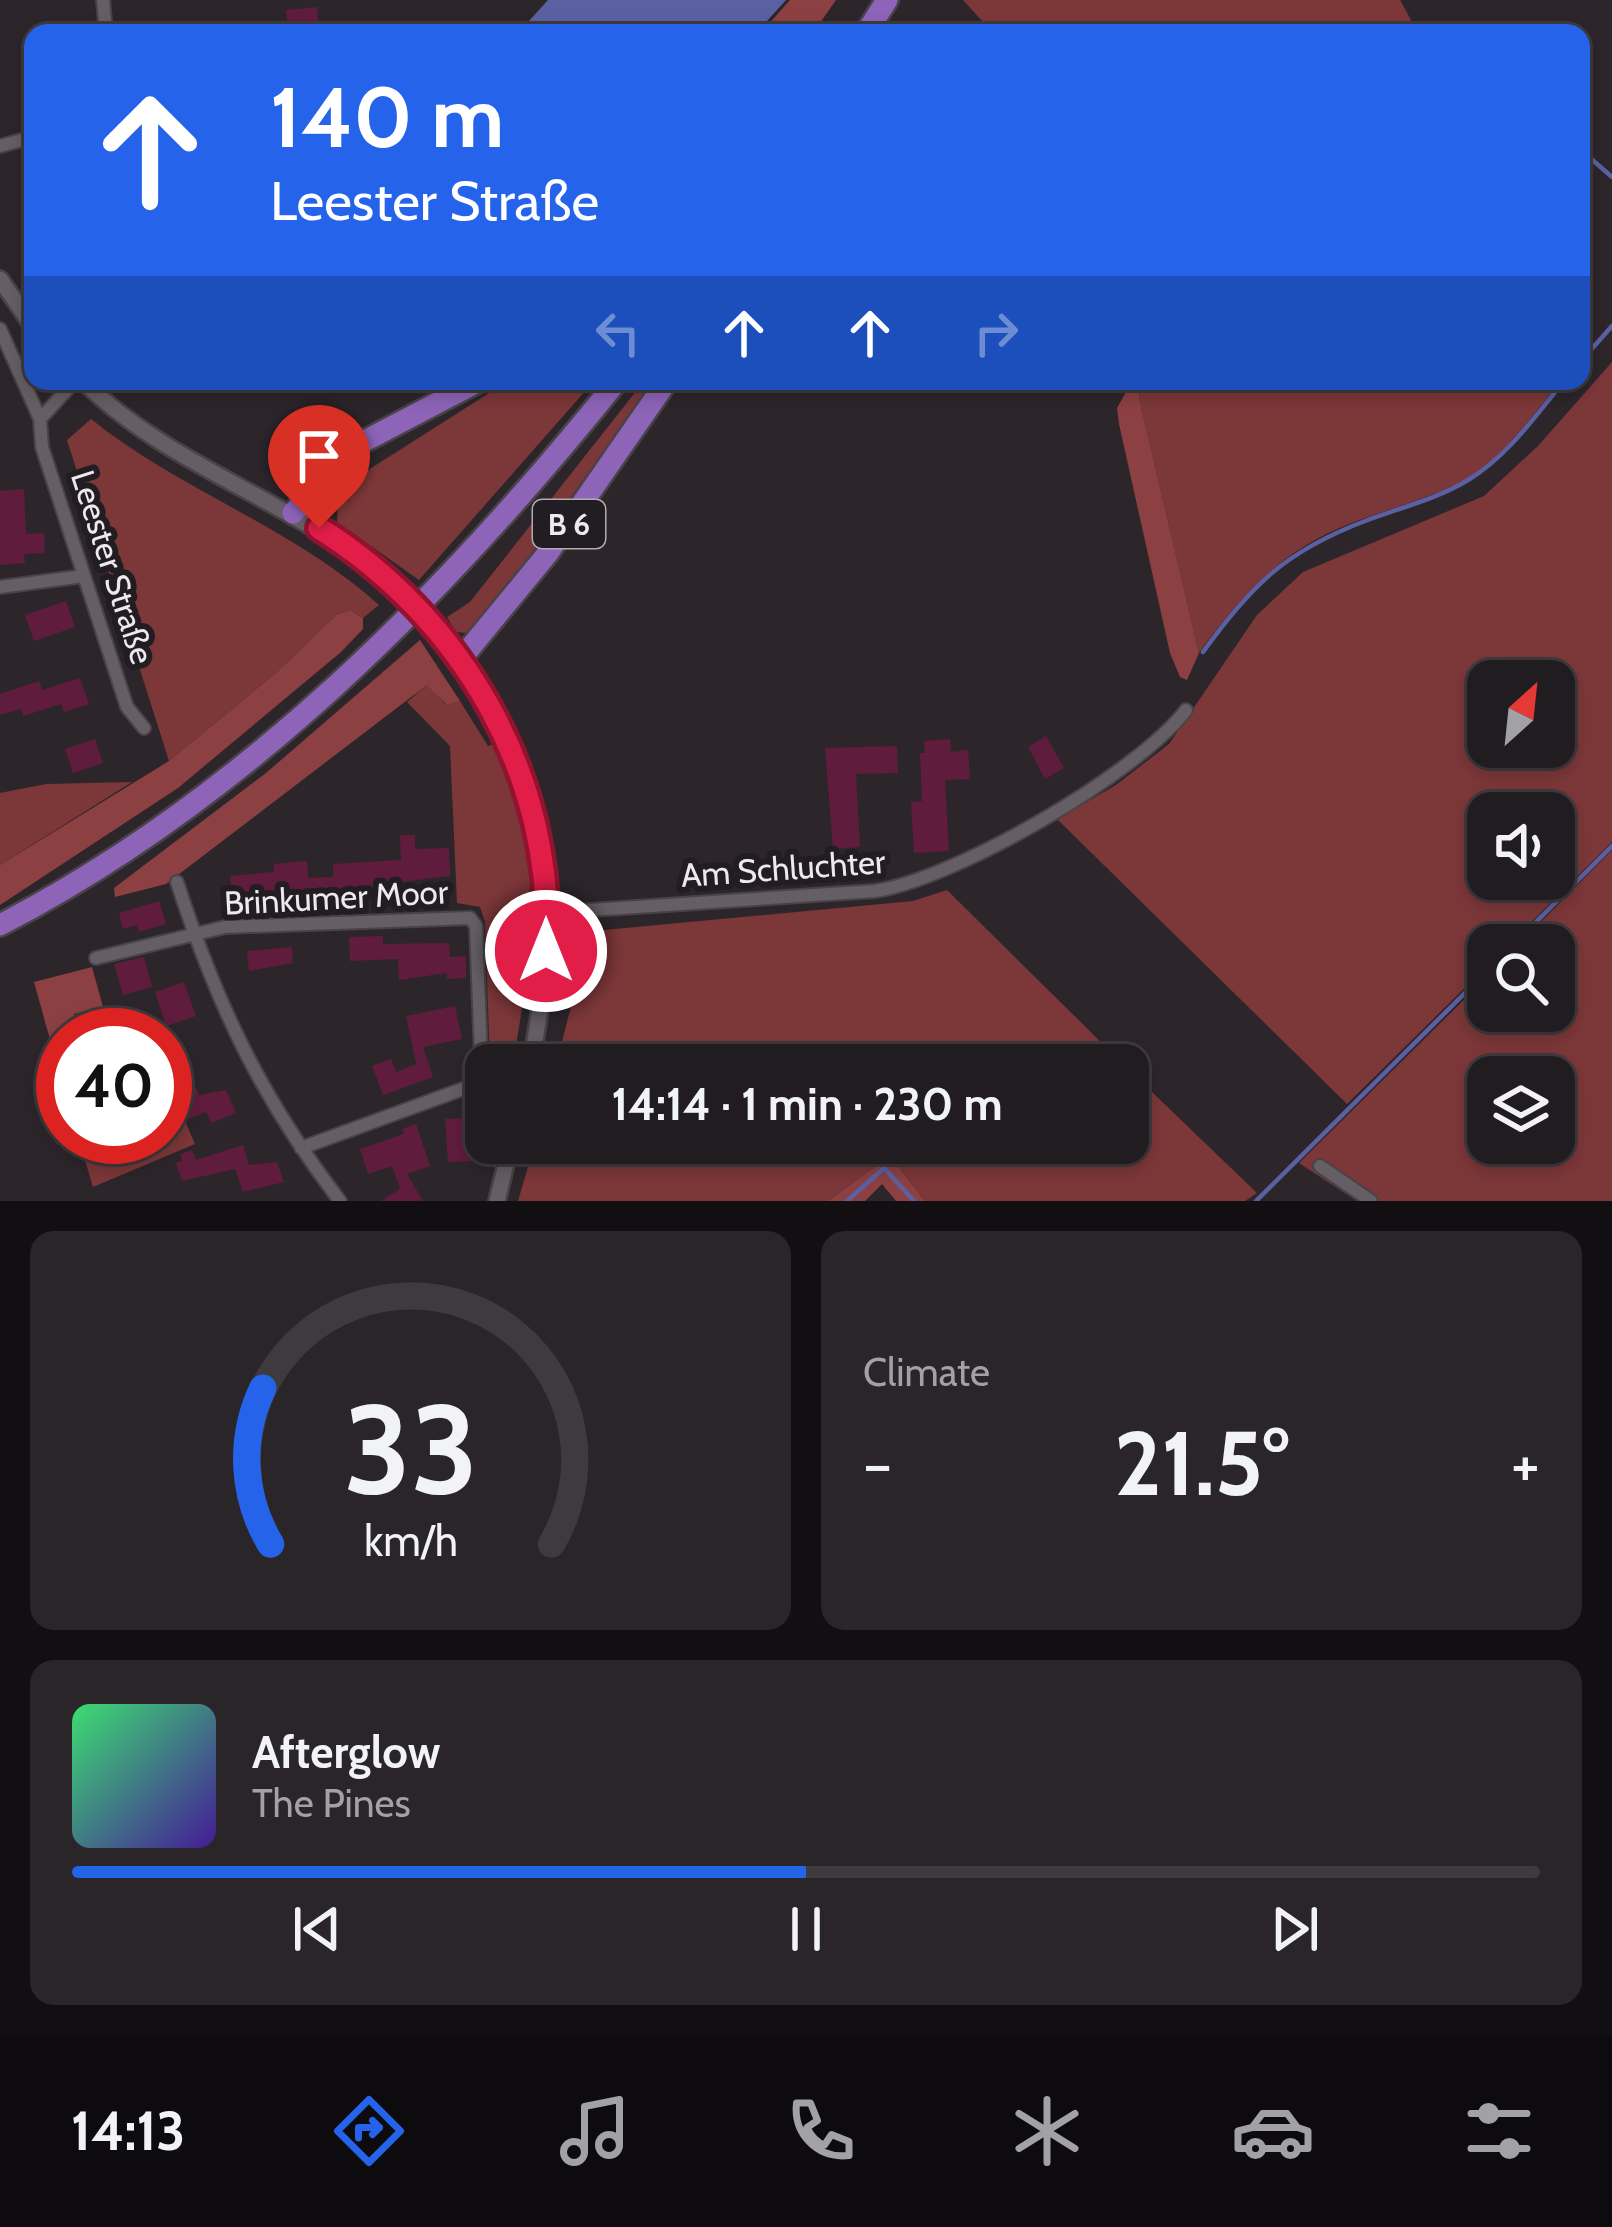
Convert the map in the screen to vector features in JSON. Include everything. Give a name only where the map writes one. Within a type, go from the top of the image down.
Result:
[{"type":"highway","points":[[293,513],[357,445],[462,390]]},
{"type":"highway","name":"B 6","points":[[0,925],[131,847],[340,682],[450,575],[609,390]]},
{"type":"highway","name":"B 6","points":[[461,659],[548,553],[662,390]]},
{"type":"street","points":[[0,279],[24,314]]},
{"type":"street","name":"Leester Straße","points":[[0,329],[24,383]]},
{"type":"street","name":"Leester Straße","points":[[27,390],[40,419],[56,499],[127,706],[144,728]]},
{"type":"street","points":[[40,419],[70,390]]},
{"type":"street","points":[[91,390],[154,438],[352,549],[436,628],[461,659],[499,722],[528,793],[543,859],[547,913],[532,1044]]},
{"type":"street","points":[[0,587],[84,575]]},
{"type":"street","name":"Am Schluchter","points":[[547,913],[875,891],[916,883],[1093,789],[1156,745],[1186,710]]},
{"type":"street","points":[[177,882],[218,1004],[301,1148],[340,1201]]},
{"type":"street","name":"Brinkumer Moor","points":[[96,958],[225,927],[432,916],[470,919],[476,926],[482,1082],[301,1148]]},
{"type":"street","points":[[497,1201],[506,1164]]},
{"type":"street","points":[[1320,1166],[1371,1201]]},
{"type":"shaded area","points":[[790,0],[836,0],[819,24],[769,24]]},
{"type":"shaded area","points":[[963,0],[1400,0],[1411,20],[1409,24],[985,24]]},
{"type":"shaded area","points":[[1612,362],[1612,842],[1575,879],[1575,792],[1467,792],[1467,900],[1553,900],[1529,924],[1467,924],[1467,986],[1347,1104],[1057,819],[1116,785],[1169,744],[1257,615],[1303,572],[1484,496],[1538,446]]},
{"type":"shaded area","points":[[494,390],[586,390],[419,580],[337,522],[338,497],[354,479]]},
{"type":"shaded area","points":[[637,390],[647,390],[518,572],[466,633],[456,632],[447,617],[470,602]]},
{"type":"shaded area","points":[[1127,390],[1139,390],[1199,653],[1187,680],[1180,677],[1170,653],[1117,408]]},
{"type":"shaded area","points":[[1139,390],[1554,390],[1517,435],[1464,480],[1335,530],[1294,553],[1243,598],[1199,653]]},
{"type":"shaded area","points":[[91,419],[161,467],[310,553],[379,605],[363,618],[350,610],[336,615],[276,673],[169,761],[67,440]]},
{"type":"shaded area","points":[[350,610],[363,618],[363,629],[341,652],[178,788],[0,905],[0,865],[169,761],[276,673],[336,615]]},
{"type":"shaded area","points":[[420,640],[460,701],[447,705],[427,685],[166,884],[115,897],[114,888],[266,773]]},
{"type":"shaded area","points":[[428,684],[446,705],[460,701],[488,746],[494,744],[526,822],[532,855],[529,906],[535,926],[516,1044],[489,1044],[485,922],[480,907],[457,903],[450,746],[407,702]]},
{"type":"shaded area","points":[[132,782],[0,865],[0,793],[46,784]]},
{"type":"shaded area","points":[[1612,850],[1612,1201],[1357,1201],[1299,1163],[1467,997],[1467,1032],[1575,1032],[1575,924],[1539,924],[1563,900],[1575,900],[1575,887]]},
{"type":"shaded area","points":[[947,890],[1103,1044],[561,1044],[584,956],[604,930],[913,901]]},
{"type":"shaded area","points":[[92,967],[103,1007],[41,1008],[34,982]]},
{"type":"shaded area","points":[[1149,1089],[1257,1193],[1245,1201],[925,1201],[896,1164],[1149,1164]]},
{"type":"shaded area","points":[[86,1164],[148,1164],[93,1187]]},
{"type":"shaded area","points":[[529,1164],[879,1164],[828,1201],[518,1201]]},
{"type":"shaded area","points":[[879,1164],[896,1164],[925,1201],[896,1201],[882,1184],[865,1201],[828,1201]]},
{"type":"water","points":[[548,0],[786,0],[764,24],[526,24]]},
{"type":"building","points":[[317,7],[318,24],[287,24],[286,10]]},
{"type":"building","points":[[24,489],[26,534],[44,533],[45,553],[24,554],[25,563],[0,565],[0,491]]},
{"type":"building","points":[[66,601],[75,627],[34,641],[25,615]]},
{"type":"building","points":[[80,678],[89,704],[64,712],[61,704],[23,716],[21,709],[0,715],[0,694],[39,681],[42,690]]},
{"type":"building","points":[[1046,736],[1064,768],[1045,779],[1028,747]]},
{"type":"building","points":[[95,739],[103,763],[73,773],[65,749]]},
{"type":"building","points":[[950,739],[951,752],[968,750],[970,779],[945,780],[949,851],[914,853],[911,802],[922,801],[920,753],[925,753],[924,741]]},
{"type":"building","points":[[897,746],[898,773],[856,774],[860,847],[833,849],[825,748]]},
{"type":"building","points":[[400,835],[415,835],[415,849],[449,848],[450,876],[391,883],[392,893],[233,906],[230,876],[274,872],[274,864],[307,861],[308,878],[333,877],[333,864],[401,860]]},
{"type":"building","points":[[159,901],[166,924],[139,932],[137,925],[123,929],[119,913]]},
{"type":"building","points":[[383,936],[383,944],[449,943],[450,957],[466,956],[466,978],[447,979],[447,973],[399,980],[398,959],[350,961],[349,937]]},
{"type":"building","points":[[292,947],[293,963],[249,971],[247,951]]},
{"type":"building","points":[[144,957],[152,987],[123,995],[114,964]]},
{"type":"building","points":[[184,982],[196,1016],[192,1017],[192,1008],[160,1008],[155,992]]},
{"type":"building","points":[[455,1006],[462,1039],[423,1047],[433,1077],[383,1095],[372,1066],[391,1059],[396,1072],[416,1064],[406,1016]]},
{"type":"building","points":[[192,1078],[199,1095],[226,1090],[236,1113],[211,1123],[206,1112],[192,1118]]},
{"type":"building","points":[[465,1118],[465,1161],[448,1162],[445,1119]]},
{"type":"building","points":[[416,1124],[430,1166],[407,1174],[423,1201],[381,1201],[400,1189],[392,1166],[368,1174],[360,1149],[404,1134],[402,1129]]},
{"type":"building","points":[[243,1145],[249,1165],[277,1162],[284,1182],[243,1192],[235,1169],[182,1181],[176,1164],[192,1164],[192,1150],[196,1160]]},
{"type":"waterway","points":[[1590,158],[1612,177]]},
{"type":"waterway","points":[[1590,351],[1612,326]]},
{"type":"waterway","points":[[1203,652],[1237,607],[1292,558],[1337,532],[1468,480],[1496,460],[1557,390]]},
{"type":"waterway","points":[[1534,924],[1612,846]]},
{"type":"waterway","points":[[1256,1201],[1467,991]]},
{"type":"waterway","points":[[847,1201],[884,1168],[914,1201]]},
{"type":"route","points":[[319,528],[352,549],[419,609],[461,659],[499,722],[528,793],[543,859],[546,951]]}]
